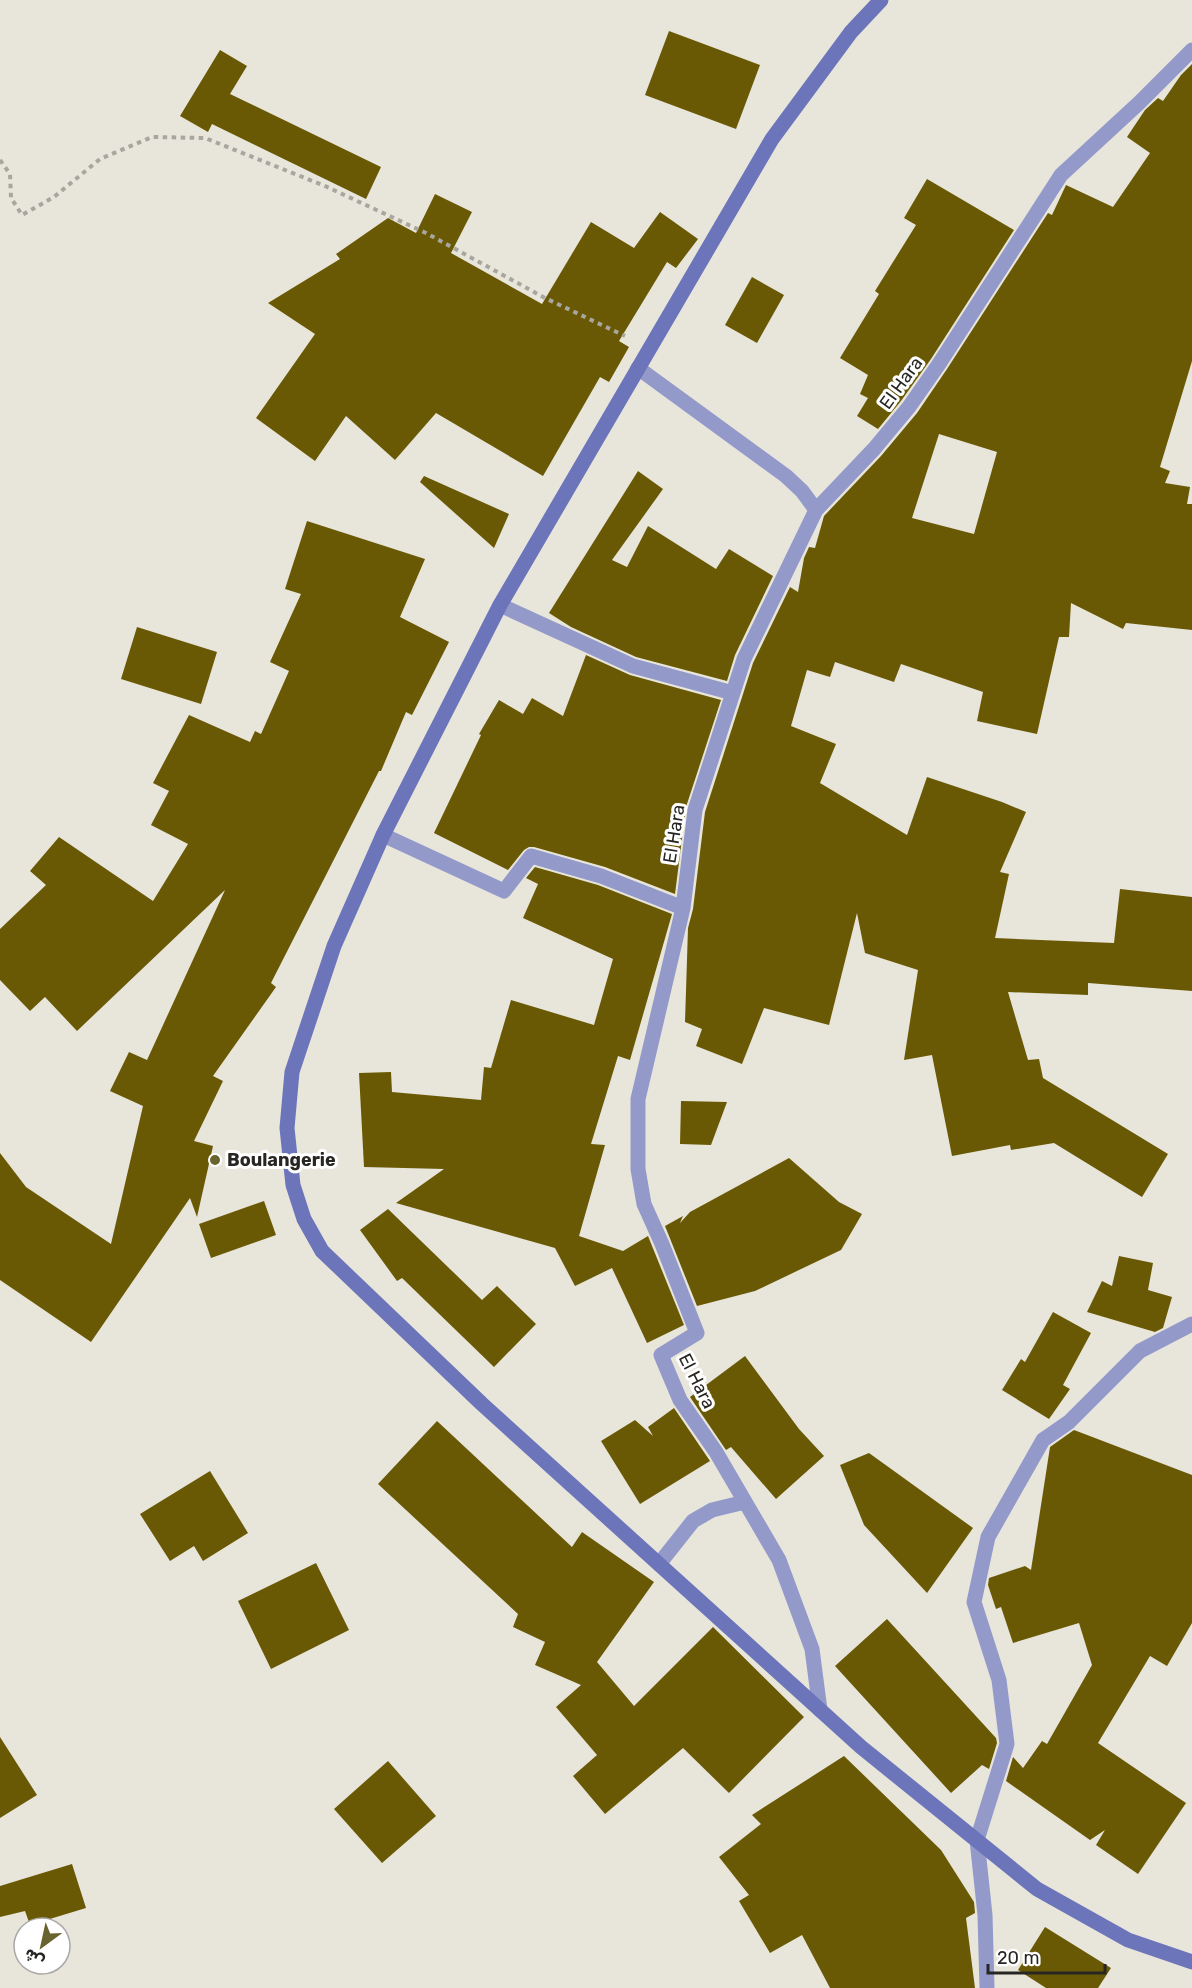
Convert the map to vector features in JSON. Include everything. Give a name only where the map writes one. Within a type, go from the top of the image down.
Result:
[{"type":"main road","points":[[882,0],[851,32],[772,139],[501,605],[383,835],[334,946],[292,1072],[287,1128],[293,1185],[304,1219],[322,1251],[482,1404],[861,1747],[1037,1889],[1128,1940],[1192,1962]]},
{"type":"street","name":"El Hara","points":[[820,1710],[812,1649],[779,1560],[716,1452],[680,1400],[661,1355],[697,1333],[644,1204],[638,1169],[638,1098],[683,908],[695,810],[744,659],[816,510],[874,450],[909,407],[1061,175],[1192,50]]},
{"type":"street","points":[[638,368],[786,476],[816,510]]},
{"type":"street","points":[[501,605],[633,666],[733,693]]},
{"type":"street","points":[[383,835],[504,891],[531,856],[601,876],[683,908]]},
{"type":"street","points":[[987,1988],[985,1915],[977,1840],[1007,1744],[999,1680],[974,1602],[988,1538],[1043,1440],[1069,1422],[1140,1351],[1192,1324]]},
{"type":"street","points":[[659,1564],[693,1521],[712,1510],[745,1502]]},
{"type":"path","points":[[0,160],[10,174],[11,198],[22,215],[54,197],[100,159],[111,154],[152,137],[205,138],[325,186],[416,228],[545,298],[650,347]]},
{"type":"building","points":[[669,31],[760,65],[736,129],[645,95]]},
{"type":"building","points":[[220,50],[247,66],[230,94],[381,167],[366,199],[212,124],[208,132],[180,116]]},
{"type":"building","points":[[1192,64],[1192,361],[1160,467],[1170,471],[1165,483],[1190,487],[1187,504],[1192,504],[1192,630],[1126,623],[1123,629],[1071,603],[1069,637],[1059,637],[1037,734],[977,721],[983,692],[901,664],[894,682],[835,662],[830,677],[807,670],[791,726],[836,744],[820,783],[907,835],[927,777],[1026,812],[1000,872],[1009,874],[995,938],[1114,943],[1120,889],[1192,897],[1192,991],[1088,983],[1088,995],[1008,992],[1028,1060],[1039,1059],[1043,1078],[1168,1154],[1142,1197],[1054,1143],[1011,1150],[1010,1145],[952,1156],[932,1055],[904,1060],[918,970],[865,953],[857,913],[829,1025],[764,1008],[742,1064],[696,1046],[702,1029],[685,1022],[688,928],[693,909],[705,812],[753,663],[790,587],[798,592],[804,558],[809,547],[815,548],[824,516],[881,456],[917,413],[1048,213],[1052,215],[1066,185],[1113,207],[1150,153],[1127,137],[1145,110],[1158,98],[1163,101],[1181,75]],"holes":[[[939,434],[997,452],[974,534],[912,518]]]},
{"type":"building","points":[[927,179],[1014,230],[931,359],[878,429],[857,416],[868,398],[860,394],[868,375],[840,358],[879,294],[875,291],[916,225],[904,218]]},
{"type":"building","points":[[435,194],[472,212],[451,253],[542,304],[591,222],[634,248],[660,212],[698,239],[676,268],[667,262],[619,341],[629,347],[609,382],[600,377],[543,476],[436,413],[395,460],[346,416],[315,461],[256,418],[315,334],[268,303],[340,259],[336,254],[388,218],[416,233]]},
{"type":"building","points":[[752,277],[784,295],[757,343],[725,325]]},
{"type":"building","points":[[638,471],[663,489],[612,560],[627,567],[648,526],[716,569],[729,549],[773,576],[735,655],[727,681],[636,657],[571,627],[549,613]]},
{"type":"building","points":[[424,476],[509,514],[494,548],[420,482]]},
{"type":"building","points":[[307,521],[425,559],[400,617],[449,642],[412,715],[406,712],[381,771],[271,983],[276,987],[213,1076],[223,1081],[194,1141],[213,1146],[197,1217],[190,1198],[91,1342],[0,1280],[0,1153],[26,1187],[111,1244],[143,1106],[110,1091],[129,1052],[147,1060],[225,890],[77,1031],[45,997],[30,1011],[0,980],[0,929],[46,885],[30,871],[59,837],[153,901],[188,844],[151,825],[169,791],[153,783],[189,715],[250,742],[255,731],[261,734],[289,671],[270,662],[301,594],[285,589]]},
{"type":"building","points":[[137,627],[217,652],[201,704],[121,679]]},
{"type":"building","points":[[586,655],[630,675],[721,700],[686,807],[675,894],[605,867],[534,847],[524,850],[508,870],[434,833],[481,735],[479,734],[499,700],[523,714],[532,698],[563,716]]},
{"type":"building","points":[[535,867],[598,885],[672,914],[630,1060],[618,1056],[591,1144],[605,1145],[579,1236],[623,1251],[648,1236],[684,1325],[647,1343],[612,1268],[575,1286],[555,1248],[396,1203],[444,1169],[364,1167],[359,1073],[391,1072],[392,1092],[481,1100],[484,1067],[491,1068],[511,1000],[594,1025],[613,959],[523,918],[538,884],[526,878]]},
{"type":"building","points":[[681,1101],[727,1102],[711,1145],[680,1144]]},
{"type":"building","points":[[789,1158],[839,1202],[862,1214],[841,1250],[755,1291],[697,1306],[665,1226],[683,1216],[680,1223],[690,1212]]},
{"type":"building","points":[[264,1201],[276,1235],[211,1258],[199,1224]]},
{"type":"building","points":[[388,1209],[482,1300],[497,1286],[536,1324],[494,1367],[402,1278],[397,1281],[360,1230]]},
{"type":"building","points":[[1119,1256],[1153,1263],[1148,1290],[1172,1297],[1163,1328],[1155,1332],[1087,1312],[1102,1281],[1112,1286]]},
{"type":"building","points":[[1053,1312],[1091,1333],[1063,1385],[1070,1389],[1049,1419],[1002,1390],[1021,1359],[1025,1362]]},
{"type":"building","points":[[745,1356],[799,1429],[824,1456],[776,1499],[731,1447],[726,1450],[690,1397]]},
{"type":"building","points":[[674,1408],[710,1461],[640,1504],[601,1441],[635,1420],[653,1436],[648,1427]]},
{"type":"building","points":[[437,1421],[572,1547],[582,1532],[654,1582],[597,1662],[634,1706],[713,1627],[804,1717],[729,1793],[683,1748],[605,1814],[573,1776],[597,1755],[556,1707],[581,1685],[535,1665],[545,1642],[513,1627],[518,1614],[378,1484]]},
{"type":"building","points":[[1074,1430],[1192,1475],[1192,1623],[1167,1666],[1150,1656],[1098,1743],[1186,1803],[1138,1874],[1096,1845],[1105,1830],[1090,1840],[1006,1781],[1013,1757],[1023,1768],[1042,1741],[1047,1744],[1092,1665],[1079,1623],[1013,1643],[1001,1607],[996,1609],[988,1585],[989,1578],[1025,1566],[1031,1570],[1050,1447]]},
{"type":"building","points":[[869,1453],[973,1528],[927,1593],[864,1525],[840,1465]]},
{"type":"building","points":[[210,1471],[248,1533],[203,1561],[194,1546],[170,1561],[140,1514]]},
{"type":"building","points":[[316,1563],[349,1630],[271,1669],[238,1601]]},
{"type":"building","points":[[887,1619],[996,1738],[997,1743],[989,1769],[982,1765],[951,1793],[835,1666]]},
{"type":"building","points":[[0,1737],[37,1795],[0,1818]]},
{"type":"building","points":[[844,1756],[941,1850],[974,1902],[975,1913],[966,1918],[975,1988],[830,1988],[802,1935],[770,1953],[739,1901],[749,1895],[719,1857],[761,1824],[752,1815]]},
{"type":"building","points":[[388,1761],[436,1816],[382,1863],[334,1809]]},
{"type":"building","points":[[72,1864],[86,1908],[60,1916],[27,1916],[25,1911],[0,1917],[0,1886]]},
{"type":"building","points":[[1045,1927],[1111,1968],[1098,1988],[1046,1988],[1018,1970]]},
{"type":"place","name":"Boulangerie","points":[[215,1160]]}]
